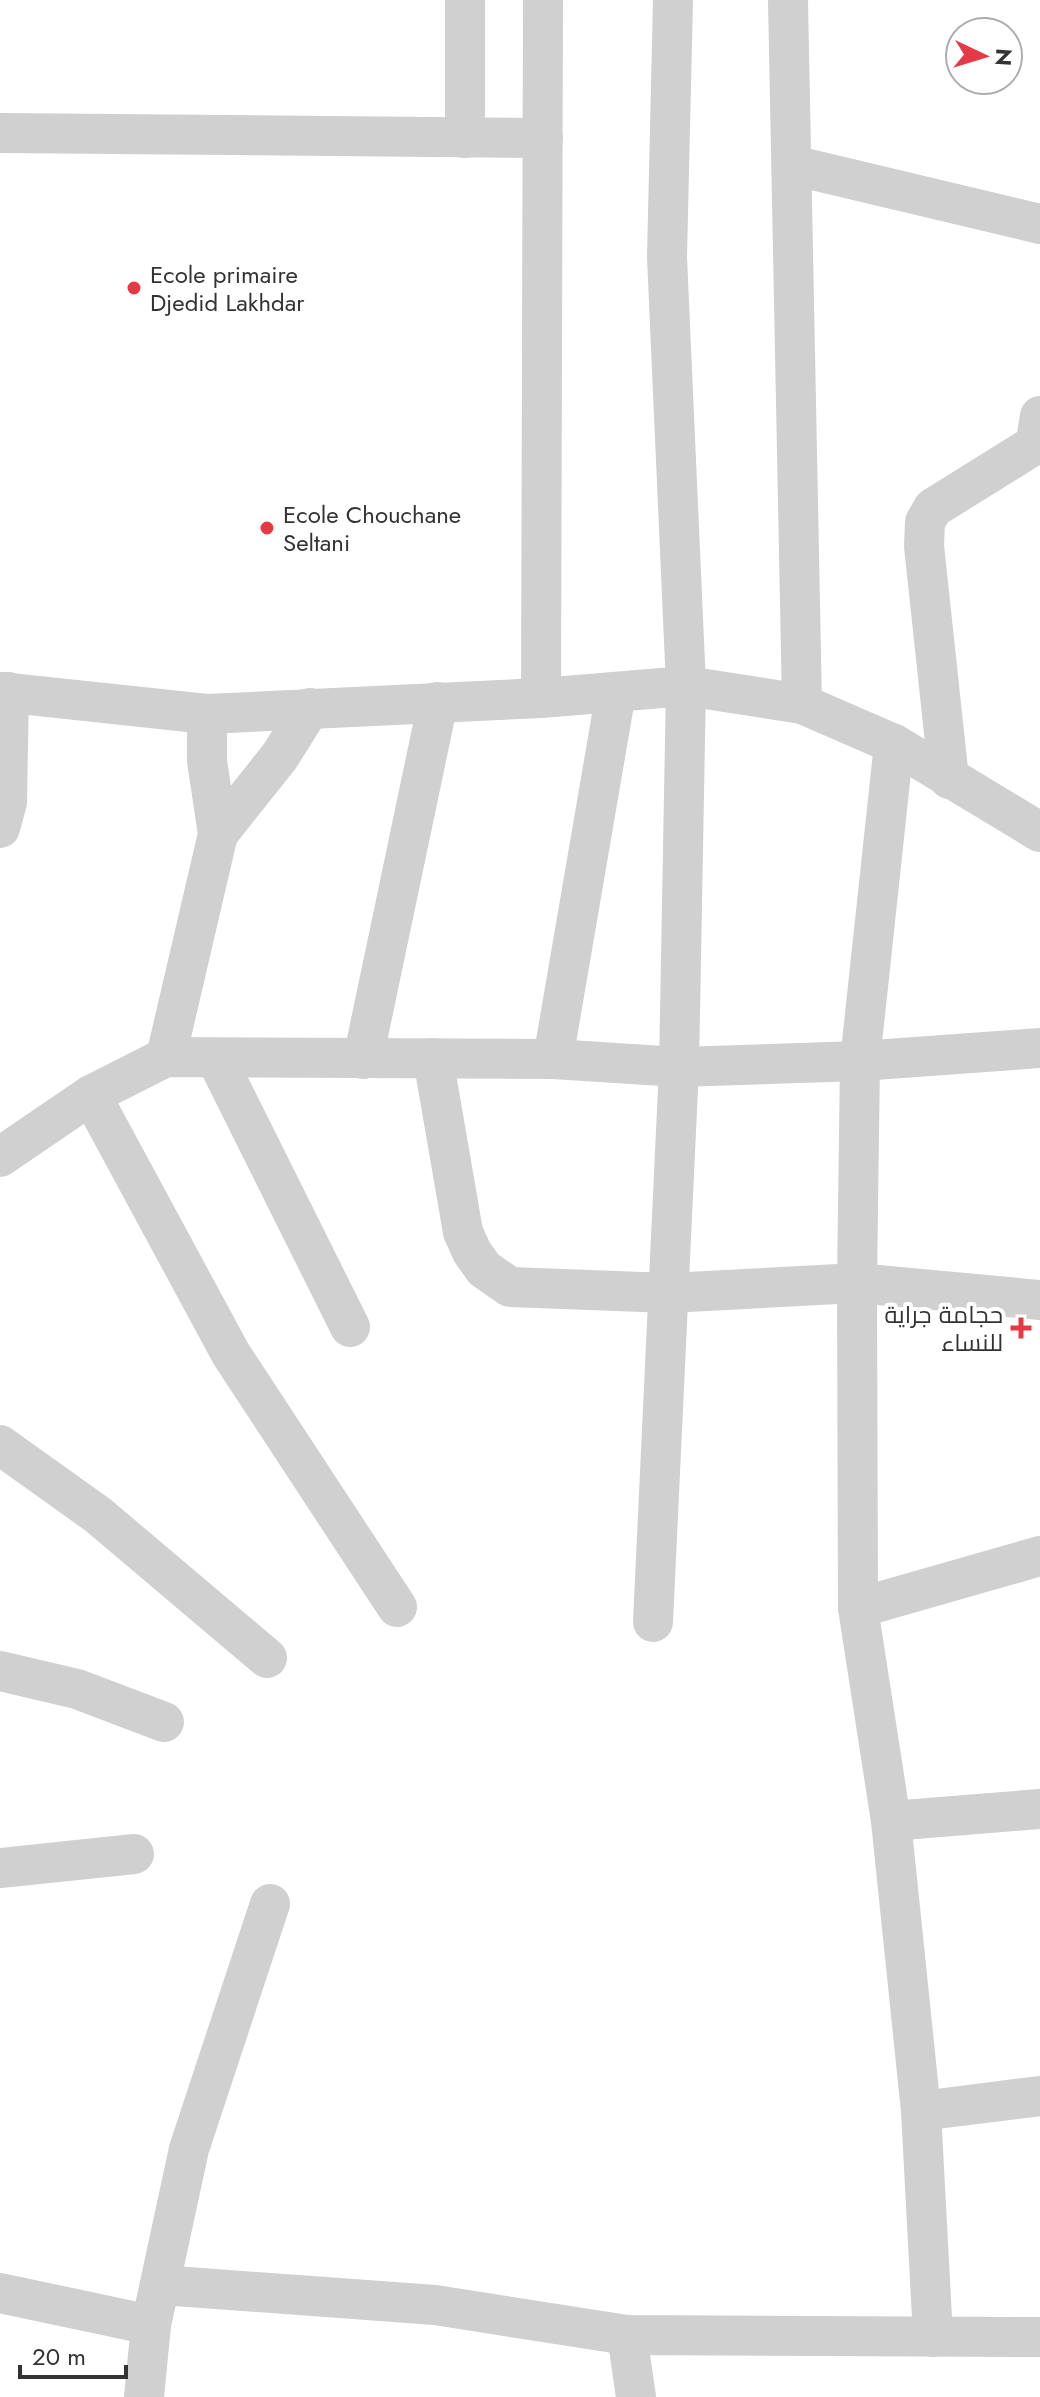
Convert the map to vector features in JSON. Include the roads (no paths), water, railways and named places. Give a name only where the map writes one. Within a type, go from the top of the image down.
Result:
[{"type":"street","points":[[465,0],[465,138]]},
{"type":"street","points":[[541,698],[543,0]]},
{"type":"street","points":[[653,1622],[679,1067],[686,686],[667,257],[673,0]]},
{"type":"street","points":[[788,0],[802,704]]},
{"type":"street","points":[[0,133],[543,138]]},
{"type":"street","points":[[792,165],[1040,224]]},
{"type":"street","points":[[949,779],[924,546],[925,522],[938,504],[1031,447],[1038,434],[1040,416]]},
{"type":"street","points":[[1,826],[7,802],[5,692],[207,714],[541,698],[686,686],[802,704],[894,744],[1040,832]]},
{"type":"street","points":[[553,1059],[616,692]]},
{"type":"street","points":[[363,1059],[438,702]]},
{"type":"street","points":[[218,834],[280,756],[310,708]]},
{"type":"street","points":[[166,1057],[218,834],[207,761],[207,714]]},
{"type":"street","points":[[894,744],[860,1061],[858,1608],[891,1821],[921,2111],[933,2337]]},
{"type":"street","points":[[0,1157],[91,1095],[166,1057],[553,1059],[679,1067],[860,1061],[1040,1048]]},
{"type":"street","points":[[216,1058],[350,1327]]},
{"type":"street","points":[[433,1058],[463,1232],[484,1269],[510,1287],[669,1293],[857,1283],[1040,1300]]},
{"type":"street","points":[[91,1095],[231,1354],[397,1607]]},
{"type":"street","points":[[0,1445],[98,1515],[267,1658]]},
{"type":"street","points":[[858,1608],[1040,1556]]},
{"type":"street","points":[[0,1671],[77,1689],[164,1722]]},
{"type":"street","points":[[891,1821],[1040,1809]]},
{"type":"street","points":[[0,1868],[134,1854]]},
{"type":"street","points":[[144,2397],[151,2325],[189,2149],[270,1904]]},
{"type":"street","points":[[921,2111],[1040,2096]]},
{"type":"street","points":[[161,2285],[435,2305],[627,2335],[1040,2337]]},
{"type":"street","points":[[0,2293],[151,2325]]},
{"type":"street","points":[[627,2335],[636,2397]]},
{"type":"place","name":"Ecole primaire Djedid Lakhdar","points":[[134,288]]},
{"type":"place","name":"Ecole Chouchane Seltani","points":[[267,528]]},
{"type":"place","name":"حجامة جراية للنساء","points":[[1021,1328]]}]
